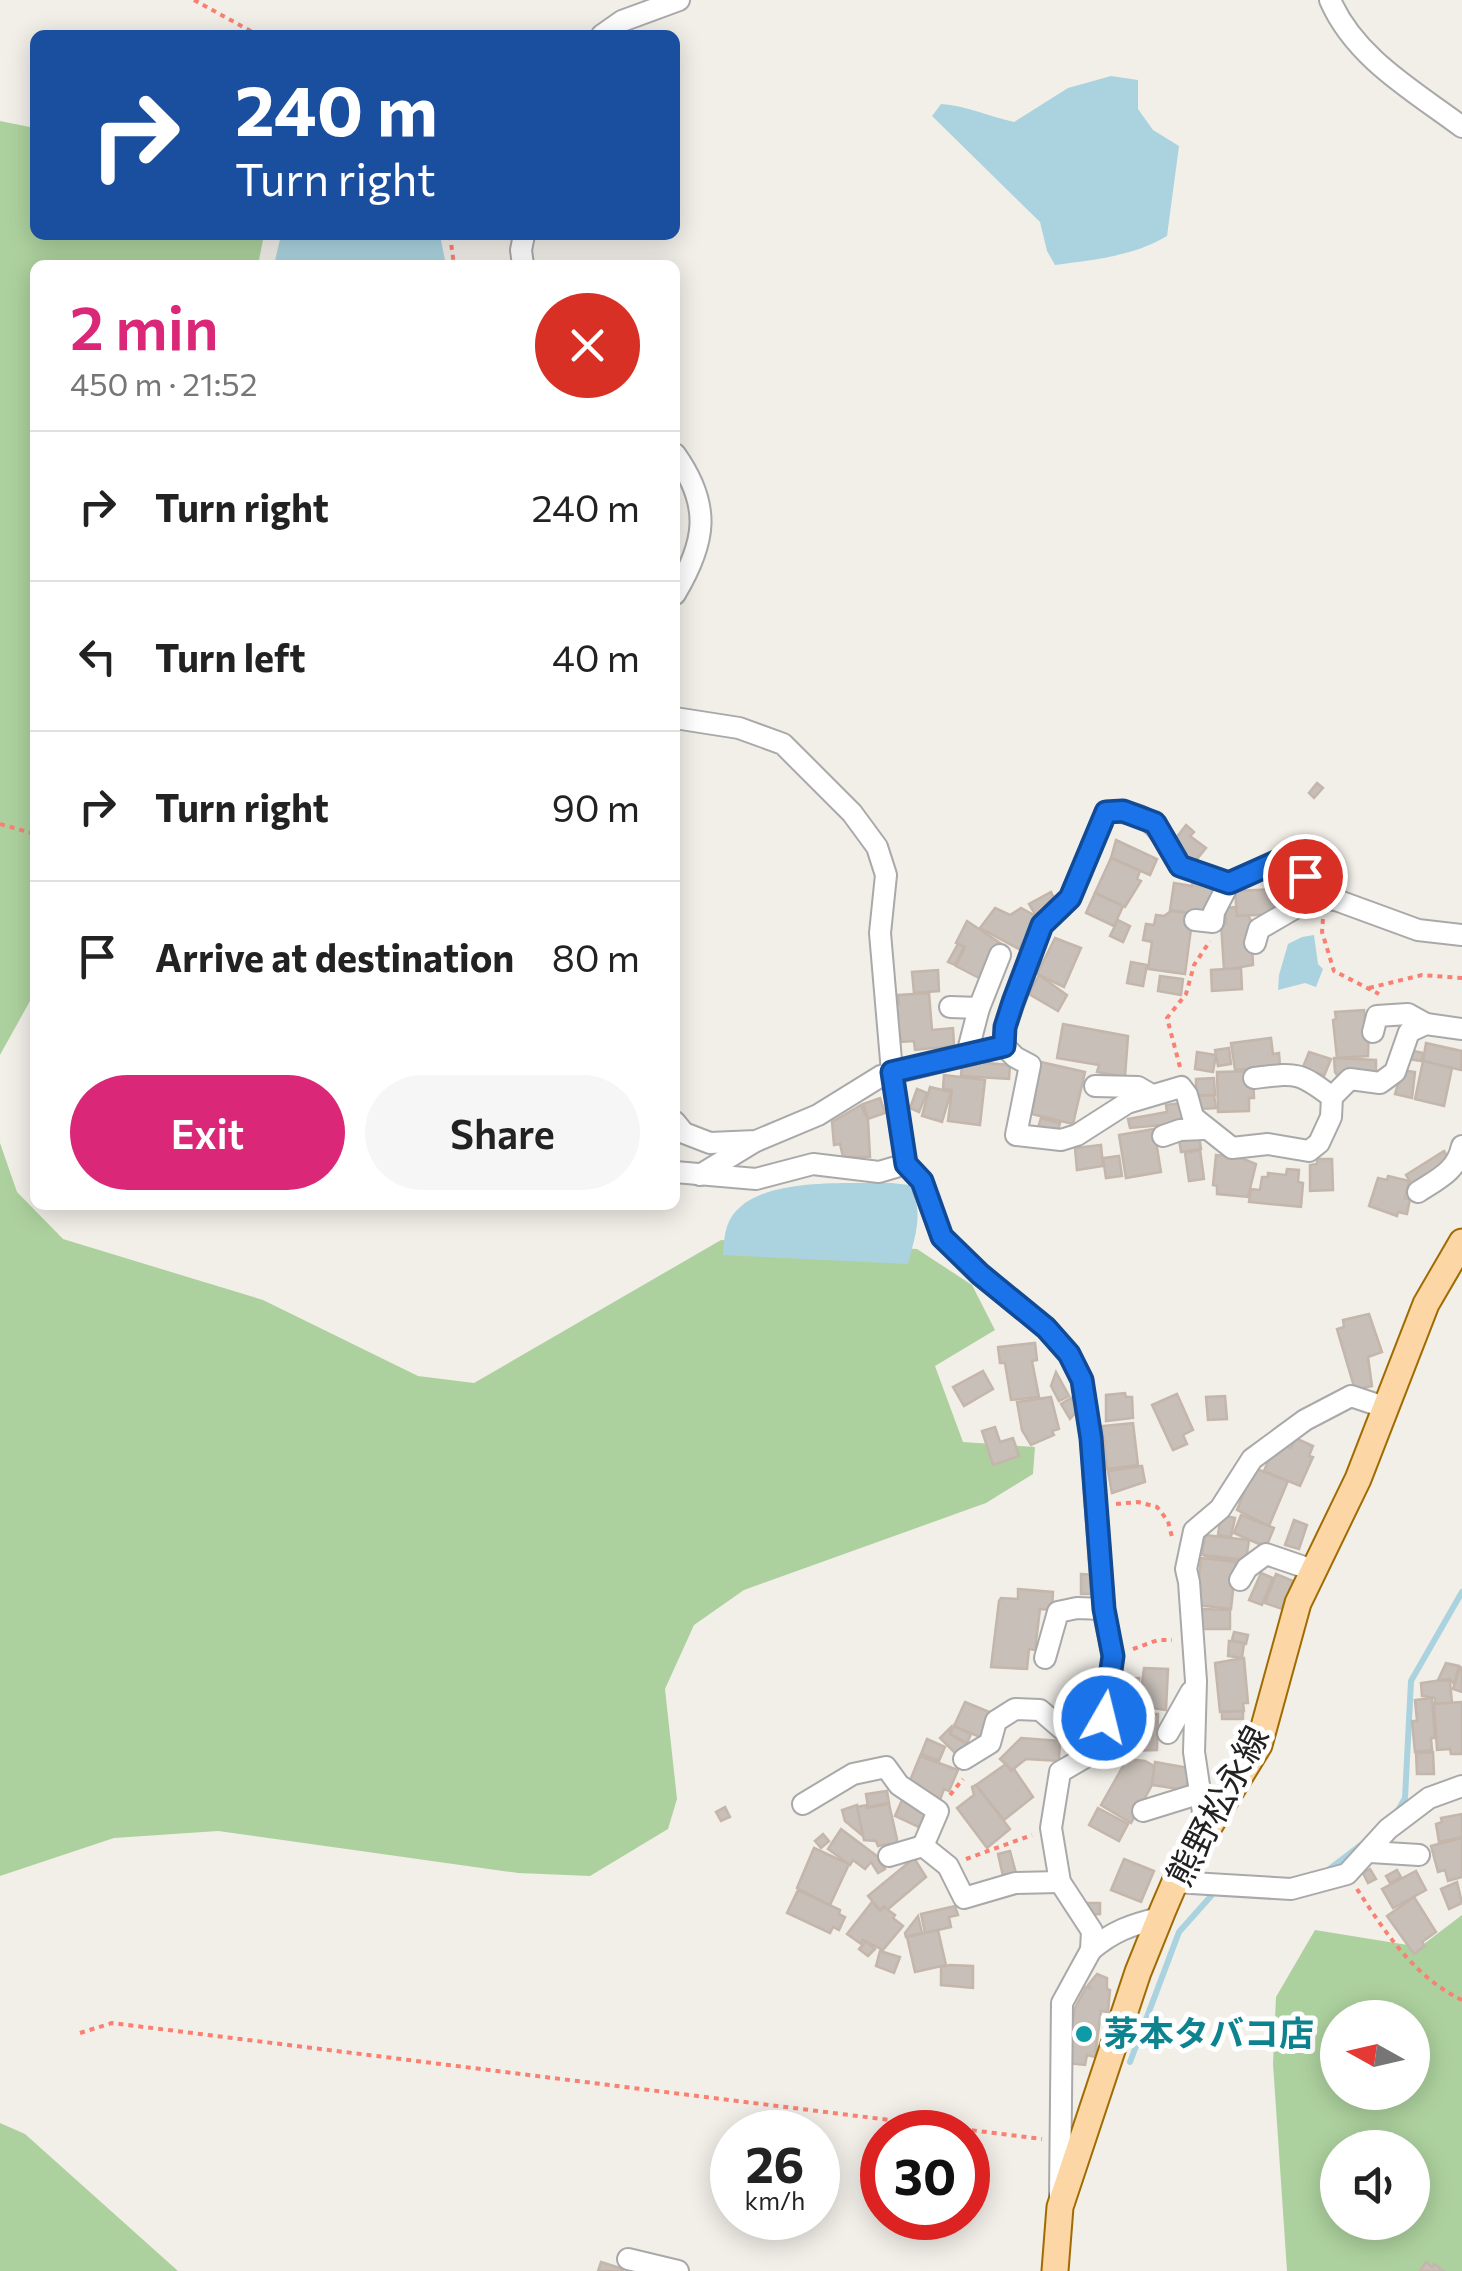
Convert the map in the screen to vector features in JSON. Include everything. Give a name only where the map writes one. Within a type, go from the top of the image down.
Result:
[{"type":"main road","name":"熊野松永線","points":[[1055,2271],[1060,2207],[1138,1972],[1175,1882],[1259,1744],[1298,1603],[1358,1479],[1426,1304],[1462,1242]]},
{"type":"street","points":[[609,30],[622,21],[679,0]]},
{"type":"street","points":[[1330,0],[1368,56],[1462,128]]},
{"type":"street","points":[[680,462],[693,484],[702,522],[695,560],[680,586]]},
{"type":"street","points":[[680,719],[739,728],[782,744],[852,813],[877,847],[886,875],[880,933],[892,1072],[906,1164],[922,1181],[942,1237],[1046,1328],[1069,1354],[1082,1380],[1091,1438],[1104,1609],[1113,1656],[1101,1748]]},
{"type":"street","points":[[1004,1046],[1010,1010],[1042,925],[1070,898],[1106,812],[1123,811],[1155,823],[1180,866],[1229,883]]},
{"type":"street","points":[[1204,921],[1214,912],[1229,883],[1276,862],[1305,876],[1314,897]]},
{"type":"street","points":[[1255,943],[1259,929],[1314,897],[1336,900],[1418,930],[1462,935]]},
{"type":"street","points":[[967,1054],[978,1008],[1000,955]]},
{"type":"street","points":[[950,1007],[978,1008]]},
{"type":"street","points":[[1373,1032],[1377,1016],[1417,1019],[1462,1029]]},
{"type":"street","points":[[1004,1046],[1030,1065],[1016,1135],[1062,1140],[1078,1135],[1127,1103],[1180,1087],[1187,1095],[1193,1117],[1232,1148],[1268,1144],[1309,1151],[1319,1143],[1331,1117],[1332,1097],[1350,1079],[1380,1083],[1394,1072],[1408,1032],[1417,1019]]},
{"type":"street","points":[[700,1175],[756,1141],[818,1115],[892,1072],[1004,1046]]},
{"type":"street","points":[[1254,1078],[1294,1073],[1308,1078],[1332,1097]]},
{"type":"street","points":[[1095,1086],[1138,1087],[1150,1094]]},
{"type":"street","points":[[680,1128],[710,1143],[756,1141]]},
{"type":"street","points":[[1162,1136],[1204,1129]]},
{"type":"street","points":[[1418,1192],[1459,1161],[1459,1141]]},
{"type":"street","points":[[680,1173],[756,1178],[813,1164],[879,1172],[906,1164]]},
{"type":"street","points":[[1206,1832],[1194,1752],[1196,1681],[1186,1569],[1194,1531],[1220,1509],[1237,1480],[1266,1446],[1320,1411],[1351,1396],[1387,1408]]},
{"type":"street","points":[[1240,1580],[1247,1568],[1266,1554],[1313,1570]]},
{"type":"street","points":[[1045,1658],[1058,1612],[1104,1609]]},
{"type":"street","points":[[1168,1733],[1196,1681]]},
{"type":"street","points":[[964,1758],[990,1742],[996,1721],[1014,1709],[1040,1710],[1062,1730],[1101,1748]]},
{"type":"street","points":[[1091,1950],[1092,1931],[1060,1882],[1051,1828],[1060,1772],[1101,1748]]},
{"type":"street","points":[[803,1804],[854,1774],[886,1767],[899,1785],[938,1810],[923,1846]]},
{"type":"street","points":[[1175,1882],[1291,1889],[1347,1874],[1388,1829],[1429,1798],[1462,1786]]},
{"type":"street","points":[[1143,1811],[1201,1793]]},
{"type":"street","points":[[923,1846],[948,1866],[964,1898],[1016,1883],[1060,1882]]},
{"type":"street","points":[[889,1856],[923,1846]]},
{"type":"street","points":[[1370,1852],[1418,1855]]},
{"type":"street","points":[[1060,2207],[1062,2003],[1091,1950],[1109,1934],[1160,1918]]},
{"type":"street","points":[[628,2259],[678,2271]]},
{"type":"path","points":[[194,0],[249,30]]},
{"type":"path","points":[[0,824],[30,833]]},
{"type":"path","points":[[1336,900],[1328,904],[1322,932],[1334,972],[1417,1019]]},
{"type":"path","points":[[1187,1095],[1168,1018],[1186,994],[1194,965],[1210,945],[1204,921]]},
{"type":"path","points":[[1368,988],[1422,975],[1462,978]]},
{"type":"path","points":[[1095,1509],[1138,1502],[1157,1507],[1168,1521],[1186,1569]]},
{"type":"path","points":[[1126,1656],[1139,1645],[1158,1640],[1194,1640]]},
{"type":"path","points":[[948,1866],[1051,1828]]},
{"type":"path","points":[[1347,1874],[1400,1951],[1446,1993],[1462,2000]]},
{"type":"path","points":[[80,2033],[112,2023],[1059,2141]]},
{"type":"green space","points":[[0,121],[30,127],[30,240],[263,240],[259,260],[30,260],[30,1001],[0,1055]]},
{"type":"green space","points":[[0,1143],[17,1192],[30,1210],[35,1210],[63,1239],[263,1300],[418,1376],[474,1383],[721,1240],[917,1249],[972,1285],[995,1330],[935,1366],[963,1442],[1035,1447],[1033,1474],[986,1503],[744,1590],[694,1625],[665,1689],[677,1799],[668,1829],[590,1876],[518,1873],[218,1831],[114,1838],[0,1876]]},
{"type":"green space","points":[[1462,1915],[1462,2271],[1287,2271],[1273,2064],[1276,1997],[1315,1930],[1420,1947]]},
{"type":"green space","points":[[0,2123],[25,2134],[178,2271],[0,2271]]},
{"type":"water","points":[[1111,76],[1138,80],[1138,109],[1153,130],[1179,146],[1167,236],[1127,253],[1055,265],[1040,222],[932,116],[941,104],[1014,122],[1068,88]]},
{"type":"water","points":[[280,240],[441,240],[445,260],[275,260]]},
{"type":"water","points":[[1314,935],[1318,964],[1323,969],[1316,987],[1305,983],[1278,990],[1288,944]]},
{"type":"water","points":[[810,1184],[909,1185],[917,1204],[908,1264],[723,1255],[730,1220],[751,1199]]},
{"type":"building","points":[[1317,783],[1323,788],[1314,798],[1309,793]]},
{"type":"building","points":[[1186,825],[1194,832],[1190,836],[1206,848],[1193,864],[1170,846]]},
{"type":"building","points":[[1116,840],[1157,859],[1150,875],[1111,858]]},
{"type":"building","points":[[1111,858],[1140,871],[1137,879],[1141,881],[1125,907],[1095,893]]},
{"type":"building","points":[[1193,880],[1216,883],[1212,916],[1170,910],[1174,883],[1192,886]]},
{"type":"building","points":[[1279,889],[1280,914],[1237,916],[1235,891]]},
{"type":"building","points":[[1051,892],[1057,904],[1036,916],[1029,904]]},
{"type":"building","points":[[1095,893],[1123,906],[1114,926],[1086,913]]},
{"type":"building","points":[[1236,907],[1237,916],[1248,915],[1251,921],[1253,965],[1224,970],[1221,923],[1226,923],[1225,908]]},
{"type":"building","points":[[995,908],[1010,915],[1021,908],[1039,918],[1019,949],[980,928]]},
{"type":"building","points":[[1171,911],[1193,914],[1185,974],[1148,969],[1152,942],[1143,940],[1146,924],[1154,925],[1156,915],[1164,916]]},
{"type":"building","points":[[1118,920],[1130,926],[1123,942],[1110,936]]},
{"type":"building","points":[[967,921],[1003,945],[985,981],[956,966],[965,947],[956,943]]},
{"type":"building","points":[[1055,938],[1081,948],[1064,987],[1037,974]]},
{"type":"building","points":[[958,944],[964,947],[955,965],[948,962]]},
{"type":"building","points":[[1131,962],[1147,965],[1143,986],[1127,983]]},
{"type":"building","points":[[1241,968],[1242,989],[1212,991],[1211,970]]},
{"type":"building","points":[[938,970],[939,991],[914,993],[912,972]]},
{"type":"building","points":[[1039,975],[1067,995],[1058,1011],[1029,994]]},
{"type":"building","points":[[1160,976],[1183,979],[1181,995],[1158,991]]},
{"type":"building","points":[[929,993],[932,1030],[953,1028],[954,1046],[915,1050],[914,1041],[901,1042],[894,1006],[899,1005],[898,995]]},
{"type":"building","points":[[1364,1010],[1369,1027],[1368,1056],[1337,1058],[1335,1012]]},
{"type":"building","points":[[1063,1024],[1128,1036],[1125,1077],[1097,1072],[1099,1065],[1057,1058]]},
{"type":"building","points":[[1271,1038],[1273,1054],[1279,1053],[1280,1066],[1235,1070],[1231,1043]]},
{"type":"building","points":[[1426,1043],[1462,1051],[1461,1070],[1423,1061]]},
{"type":"building","points":[[1229,1048],[1231,1064],[1218,1066],[1215,1050]]},
{"type":"building","points":[[1409,1050],[1423,1053],[1422,1061],[1407,1059]]},
{"type":"building","points":[[1197,1052],[1216,1055],[1213,1072],[1195,1069]]},
{"type":"building","points":[[1309,1052],[1331,1059],[1324,1076],[1303,1067]]},
{"type":"building","points":[[1334,1058],[1376,1060],[1376,1079],[1339,1078]]},
{"type":"building","points":[[962,1061],[1010,1065],[1009,1079],[961,1076]]},
{"type":"building","points":[[1423,1061],[1452,1068],[1444,1106],[1415,1099]]},
{"type":"building","points":[[1041,1062],[1085,1072],[1073,1124],[1032,1114]]},
{"type":"building","points":[[1402,1070],[1415,1072],[1412,1098],[1395,1094]]},
{"type":"building","points":[[1253,1071],[1254,1098],[1249,1098],[1249,1111],[1218,1112],[1217,1072]]},
{"type":"building","points":[[944,1075],[985,1080],[980,1125],[948,1121],[952,1090],[943,1089]]},
{"type":"building","points":[[1214,1078],[1215,1095],[1196,1095],[1196,1079]]},
{"type":"building","points":[[930,1087],[951,1092],[942,1122],[922,1116]]},
{"type":"building","points":[[917,1089],[927,1093],[919,1112],[910,1108]]},
{"type":"building","points":[[1214,1095],[1216,1108],[1200,1109],[1199,1096]]},
{"type":"building","points":[[880,1098],[885,1113],[868,1119],[863,1104]]},
{"type":"building","points":[[1181,1103],[1183,1123],[1130,1128],[1128,1119],[1167,1112],[1166,1105]]},
{"type":"building","points":[[861,1105],[868,1120],[870,1157],[843,1157],[840,1144],[834,1145],[832,1122]]},
{"type":"building","points":[[1041,1118],[1060,1123],[1057,1136],[1037,1131]]},
{"type":"building","points":[[1154,1129],[1161,1172],[1126,1178],[1119,1135]]},
{"type":"building","points":[[1199,1136],[1201,1149],[1181,1152],[1179,1139]]},
{"type":"building","points":[[1101,1145],[1103,1166],[1077,1170],[1075,1148]]},
{"type":"building","points":[[1200,1150],[1204,1179],[1189,1181],[1185,1153]]},
{"type":"building","points":[[1444,1151],[1453,1166],[1417,1193],[1406,1175]]},
{"type":"building","points":[[1216,1155],[1256,1164],[1248,1197],[1217,1194],[1217,1186],[1213,1185]]},
{"type":"building","points":[[1119,1156],[1122,1176],[1106,1178],[1103,1158]]},
{"type":"building","points":[[1317,1159],[1332,1159],[1333,1190],[1310,1191],[1310,1165],[1317,1164]]},
{"type":"building","points":[[1287,1169],[1299,1170],[1298,1182],[1303,1183],[1301,1207],[1249,1202],[1251,1189],[1260,1190],[1262,1177],[1268,1177],[1268,1173],[1286,1175]]},
{"type":"building","points":[[1388,1176],[1409,1181],[1407,1214],[1398,1212],[1397,1216],[1369,1206],[1378,1178],[1387,1180]]},
{"type":"building","points":[[1369,1314],[1382,1352],[1368,1357],[1372,1386],[1355,1390],[1337,1329],[1344,1327],[1343,1320]]},
{"type":"building","points":[[1035,1343],[1037,1360],[1032,1361],[1039,1397],[1011,1400],[998,1347]]},
{"type":"building","points":[[983,1371],[993,1389],[964,1406],[953,1387]]},
{"type":"building","points":[[1056,1372],[1069,1396],[1059,1401],[1051,1386]]},
{"type":"building","points":[[1125,1393],[1132,1397],[1133,1418],[1106,1421],[1106,1395]]},
{"type":"building","points":[[1177,1394],[1193,1430],[1183,1435],[1187,1444],[1173,1450],[1152,1405]]},
{"type":"building","points":[[1225,1396],[1227,1419],[1208,1420],[1206,1397]]},
{"type":"building","points":[[1051,1397],[1059,1429],[1031,1445],[1022,1430],[1017,1402]]},
{"type":"building","points":[[1071,1398],[1078,1410],[1070,1419],[1061,1404]]},
{"type":"building","points":[[1133,1423],[1138,1465],[1107,1469],[1102,1426]]},
{"type":"building","points":[[995,1427],[1000,1442],[1013,1438],[1019,1456],[993,1465],[982,1431]]},
{"type":"building","points":[[1295,1438],[1313,1446],[1309,1456],[1313,1457],[1300,1486],[1264,1471],[1276,1442],[1291,1448]]},
{"type":"building","points":[[1142,1466],[1145,1482],[1112,1493],[1108,1471]]},
{"type":"building","points":[[1254,1468],[1288,1481],[1269,1526],[1237,1510]]},
{"type":"building","points":[[1221,1515],[1235,1518],[1231,1537],[1218,1535]]},
{"type":"building","points":[[1241,1515],[1274,1528],[1266,1547],[1234,1533]]},
{"type":"building","points":[[1294,1520],[1307,1525],[1299,1549],[1285,1545]]},
{"type":"building","points":[[1205,1535],[1249,1540],[1246,1560],[1202,1555]]},
{"type":"building","points":[[1204,1556],[1244,1560],[1243,1567],[1236,1566],[1236,1562]]},
{"type":"building","points":[[1201,1558],[1236,1562],[1231,1609],[1196,1605]]},
{"type":"building","points":[[1261,1573],[1273,1578],[1262,1605],[1249,1600]]},
{"type":"building","points":[[1081,1574],[1096,1575],[1096,1594],[1081,1594]]},
{"type":"building","points":[[1276,1574],[1293,1581],[1282,1609],[1265,1603]]},
{"type":"building","points":[[1018,1589],[1053,1592],[1052,1610],[1040,1609],[1035,1650],[1029,1649],[1027,1669],[991,1667],[999,1601],[1018,1599]]},
{"type":"building","points":[[1202,1609],[1230,1610],[1230,1629],[1202,1629]]},
{"type":"building","points":[[1234,1632],[1248,1635],[1246,1644],[1232,1640]]},
{"type":"building","points":[[1229,1641],[1244,1643],[1242,1658],[1228,1656]]},
{"type":"building","points":[[1244,1658],[1248,1703],[1243,1703],[1244,1711],[1220,1712],[1215,1663]]},
{"type":"building","points":[[1446,1663],[1459,1666],[1454,1684],[1450,1679],[1438,1680]]},
{"type":"building","points":[[1144,1668],[1168,1669],[1166,1710],[1139,1706]]},
{"type":"building","points":[[1462,1668],[1462,1692],[1453,1689]]},
{"type":"building","points":[[1139,1678],[1138,1705],[1126,1706],[1128,1679]]},
{"type":"building","points":[[1450,1681],[1452,1703],[1435,1704],[1435,1698],[1422,1696],[1421,1683]]},
{"type":"building","points":[[1432,1698],[1432,1750],[1415,1752],[1415,1700]]},
{"type":"building","points":[[965,1702],[994,1714],[982,1738],[954,1726]]},
{"type":"building","points":[[1462,1702],[1462,1754],[1451,1754],[1450,1749],[1437,1750],[1434,1704]]},
{"type":"building","points":[[1075,1706],[1098,1719],[1087,1737],[1064,1724]]},
{"type":"building","points":[[1243,1711],[1243,1719],[1222,1719],[1222,1712]]},
{"type":"building","points":[[1123,1713],[1158,1714],[1157,1750],[1127,1751],[1128,1722],[1123,1722]]},
{"type":"building","points":[[954,1726],[971,1734],[967,1743],[950,1734]]},
{"type":"building","points":[[951,1727],[950,1734],[970,1746],[959,1757],[940,1738]]},
{"type":"building","points":[[1021,1738],[1060,1741],[1059,1761],[1026,1759],[1012,1770],[1000,1759]]},
{"type":"building","points":[[927,1739],[945,1747],[939,1761],[921,1754]]},
{"type":"building","points":[[1433,1752],[1434,1774],[1417,1774],[1416,1753]]},
{"type":"building","points":[[920,1756],[958,1770],[949,1791],[944,1789],[940,1800],[907,1788]]},
{"type":"building","points":[[1127,1759],[1154,1766],[1152,1785],[1131,1823],[1101,1805]]},
{"type":"building","points":[[1155,1762],[1189,1768],[1186,1790],[1152,1785]]},
{"type":"building","points":[[1006,1764],[1011,1771],[1014,1769],[1033,1797],[1004,1820],[976,1785]]},
{"type":"building","points":[[976,1785],[1010,1829],[987,1848],[957,1808],[974,1795],[972,1787]]},
{"type":"building","points":[[887,1791],[889,1803],[868,1807],[866,1794]]},
{"type":"building","points":[[903,1798],[929,1810],[921,1828],[895,1816]]},
{"type":"building","points":[[889,1804],[897,1839],[896,1847],[889,1849],[888,1844],[878,1846],[876,1841],[864,1840],[857,1807]]},
{"type":"building","points":[[857,1805],[863,1836],[845,1821],[842,1810]]},
{"type":"building","points":[[725,1807],[730,1817],[721,1821],[716,1812]]},
{"type":"building","points":[[1098,1808],[1128,1824],[1119,1841],[1089,1825]]},
{"type":"building","points":[[1462,1814],[1462,1837],[1439,1842],[1436,1824],[1442,1822],[1441,1818]]},
{"type":"building","points":[[841,1829],[877,1856],[885,1869],[878,1873],[871,1862],[865,1869],[853,1860],[850,1865],[828,1849]]},
{"type":"building","points":[[823,1834],[829,1841],[821,1848],[815,1841]]},
{"type":"building","points":[[1462,1838],[1462,1877],[1448,1881],[1445,1870],[1438,1872],[1431,1846]]},
{"type":"building","points":[[814,1848],[849,1864],[830,1905],[797,1888]]},
{"type":"building","points":[[1010,1851],[1016,1873],[1003,1876],[998,1854]]},
{"type":"building","points":[[914,1858],[926,1877],[887,1910],[884,1906],[880,1910],[868,1896]]},
{"type":"building","points":[[1124,1859],[1154,1871],[1141,1902],[1111,1890]]},
{"type":"building","points":[[1370,1869],[1376,1879],[1368,1883],[1363,1873]]},
{"type":"building","points":[[1397,1870],[1401,1877],[1390,1883],[1386,1876]]},
{"type":"building","points":[[1416,1871],[1426,1890],[1393,1908],[1382,1889]]},
{"type":"building","points":[[1457,1882],[1462,1903],[1449,1909],[1441,1889]]},
{"type":"building","points":[[798,1890],[840,1910],[839,1914],[845,1917],[839,1930],[833,1927],[830,1933],[787,1913]]},
{"type":"building","points":[[1414,1897],[1436,1932],[1414,1954],[1387,1916]]},
{"type":"building","points":[[872,1902],[880,1911],[884,1907],[895,1915],[893,1918],[903,1926],[883,1950],[863,1940],[861,1944],[847,1934]]},
{"type":"building","points":[[1088,1903],[1100,1903],[1100,1914],[1088,1915]]},
{"type":"building","points":[[955,1906],[958,1915],[949,1917],[951,1927],[925,1933],[921,1914]]},
{"type":"building","points":[[918,1916],[922,1933],[906,1937],[905,1933]]},
{"type":"building","points":[[938,1930],[946,1965],[915,1972],[907,1937]]},
{"type":"building","points":[[866,1941],[875,1949],[868,1956],[859,1949]]},
{"type":"building","points":[[880,1951],[900,1957],[894,1973],[876,1966]]},
{"type":"building","points":[[973,1966],[973,1988],[941,1985],[941,1967]]},
{"type":"building","name":"茅本タバコ店","points":[[1097,1974],[1107,1978],[1110,1990],[1108,2012],[1101,2011],[1095,2057],[1087,2055],[1085,2065],[1066,2063],[1075,2008]]},
{"type":"building","points":[[601,2262],[623,2269],[623,2271],[598,2271]]},
{"type":"building","points":[[1426,2262],[1432,2267],[1434,2264],[1444,2271],[1420,2271]]},
{"type":"waterway","points":[[1396,1814],[1405,1798],[1411,1681],[1462,1592]]},
{"type":"waterway","points":[[1327,1871],[1361,1845]]},
{"type":"waterway","points":[[1130,2062],[1179,1932],[1211,1896]]},
{"type":"place","name":"茅本タバコ店","points":[[1084,2034]]},
{"type":"route","points":[[1104,1718],[1113,1656],[1104,1609],[1091,1438],[1082,1380],[1069,1354],[1046,1328],[942,1237],[922,1181],[906,1164],[892,1072],[1004,1046],[1005,1027],[1042,925],[1070,898],[1106,812],[1123,811],[1155,823],[1180,866],[1229,883],[1276,862],[1305,876]]}]
